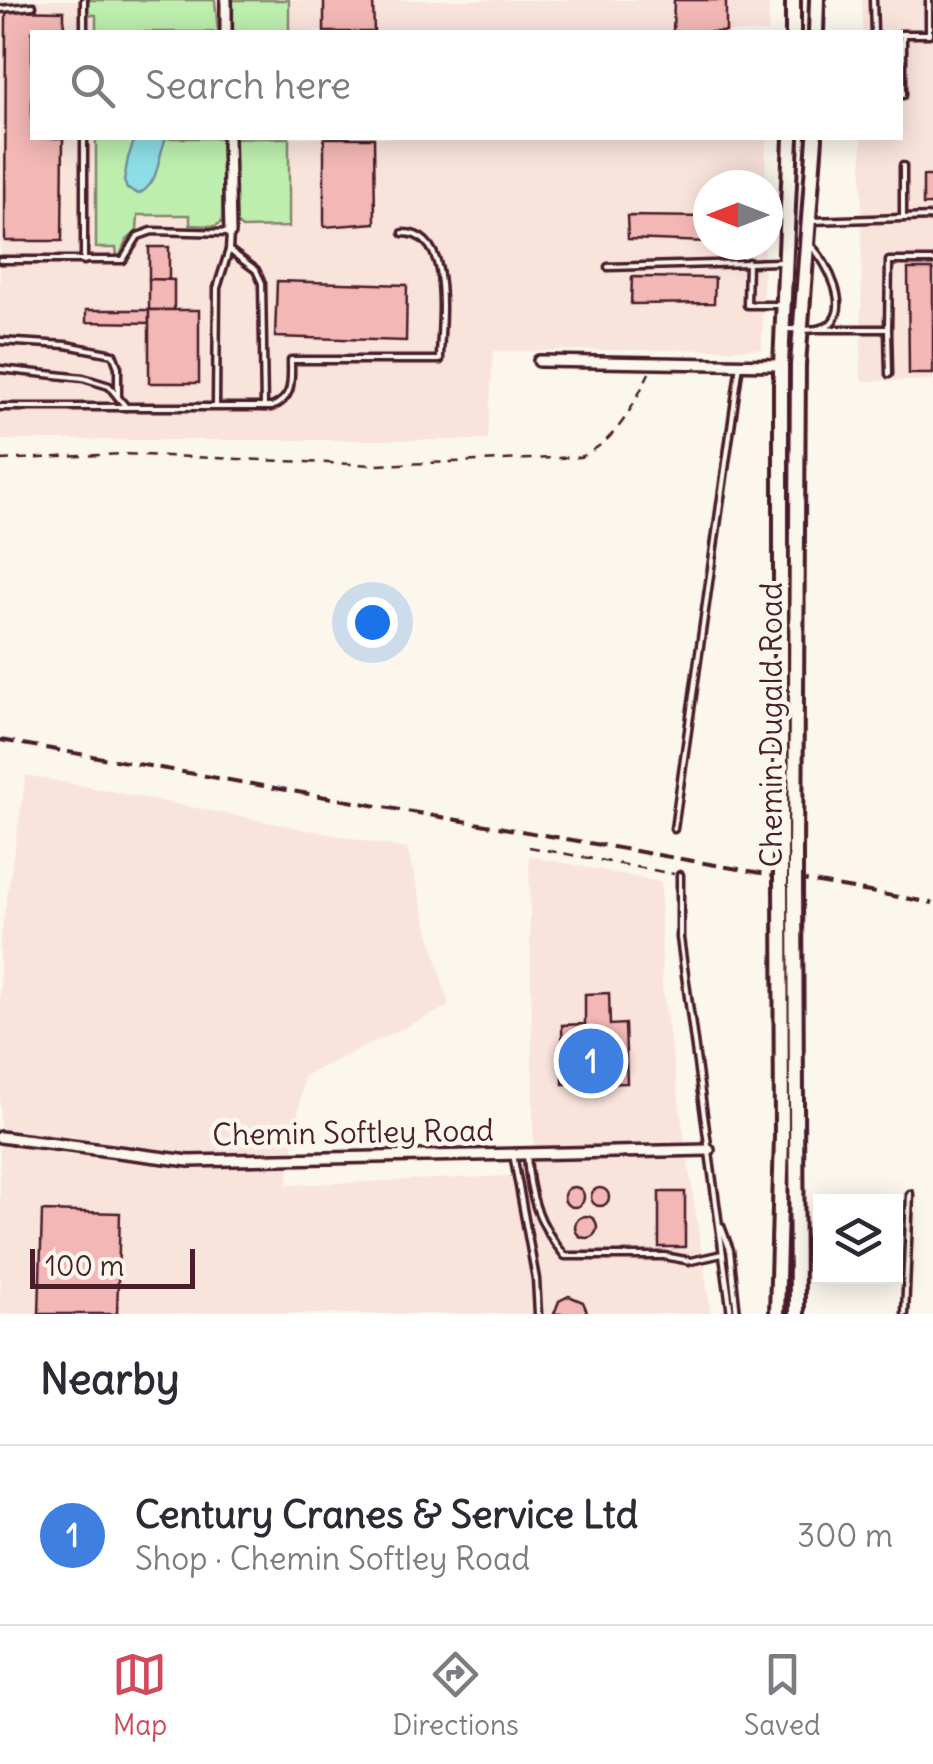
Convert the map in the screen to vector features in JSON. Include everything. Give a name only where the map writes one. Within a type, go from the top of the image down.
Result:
[{"type":"main road","points":[[793,0],[793,30]]},
{"type":"main road","points":[[816,30],[817,0]]},
{"type":"main road","name":"Chemin Dugald Road","points":[[790,140],[781,365],[780,854],[788,884],[797,1314]]},
{"type":"main road","name":"Chemin Dugald Road","points":[[776,1314],[788,884],[795,856],[798,365],[815,140]]},
{"type":"street","points":[[226,0],[226,30]]},
{"type":"street","points":[[228,140],[230,233]]},
{"type":"street","points":[[539,361],[781,365]]},
{"type":"street","name":"Chemin Softley Road","points":[[0,1137],[190,1161],[709,1150]]},
{"type":"lane","points":[[84,0],[84,30]]},
{"type":"lane","points":[[874,0],[874,30]]},
{"type":"lane","points":[[903,34],[931,34],[929,0]]},
{"type":"lane","points":[[0,8],[34,6]]},
{"type":"lane","points":[[84,140],[84,260]]},
{"type":"lane","points":[[903,166],[904,218]]},
{"type":"lane","points":[[811,221],[933,218]]},
{"type":"lane","points":[[0,260],[123,260],[138,236],[152,232],[230,233],[217,288],[216,407]]},
{"type":"lane","points":[[0,406],[264,408],[283,402],[290,391],[290,360],[440,360],[440,262],[421,238],[414,233],[402,233]]},
{"type":"lane","points":[[809,244],[826,261],[838,308],[833,320],[818,330]]},
{"type":"lane","points":[[229,250],[256,270],[262,283],[264,408]]},
{"type":"lane","points":[[889,374],[889,261],[933,261]]},
{"type":"lane","points":[[748,262],[747,305],[783,306]]},
{"type":"lane","points":[[608,267],[785,262]]},
{"type":"lane","points":[[782,329],[888,329]]},
{"type":"lane","points":[[0,341],[66,345],[112,354],[118,368],[118,397]]},
{"type":"lane","points":[[674,830],[740,364]]},
{"type":"lane","points":[[0,369],[82,378],[110,386],[126,407]]},
{"type":"lane","points":[[680,875],[680,938],[734,1314]]},
{"type":"lane","points":[[513,1154],[536,1280],[538,1314]]},
{"type":"lane","points":[[527,1154],[535,1209],[544,1229],[565,1256],[664,1256],[691,1261],[723,1254]]},
{"type":"lane","points":[[905,1314],[910,1194]]},
{"type":"lane","points":[[718,1220],[730,1250],[734,1314]]},
{"type":"path","points":[[0,460],[122,454],[376,465],[580,457],[612,437],[654,363]]},
{"type":"path","points":[[528,847],[680,875]]},
{"type":"shaded area","points":[[0,0],[769,0],[768,30],[30,30],[30,140],[766,140],[765,170],[693,170],[693,260],[764,260],[762,349],[493,351],[488,440],[0,440]]},
{"type":"shaded area","points":[[862,0],[933,0],[933,381],[861,381],[862,140],[903,140],[903,30],[862,30]]},
{"type":"shaded area","points":[[26,775],[407,849],[449,1006],[304,1076],[287,1185],[534,1175],[529,856],[661,882],[662,986],[711,1314],[0,1314],[0,941]]},
{"type":"green space","points":[[87,0],[215,0],[218,30],[96,30],[96,15],[87,14]]},
{"type":"green space","points":[[233,0],[289,0],[289,30],[233,30]]},
{"type":"green space","points":[[96,140],[223,140],[222,222],[215,226],[190,225],[190,215],[138,215],[137,231],[126,241],[120,256],[116,248],[96,248]]},
{"type":"green space","points":[[234,140],[289,140],[289,227],[242,228],[236,223]]},
{"type":"water","points":[[134,140],[165,140],[154,177],[139,194],[127,189],[124,181]]},
{"type":"building","points":[[324,0],[373,0],[374,30],[324,30]]},
{"type":"building","points":[[674,0],[726,0],[726,30],[673,30]]},
{"type":"building","points":[[6,10],[64,11],[64,30],[30,30],[30,140],[63,140],[62,241],[5,241]]},
{"type":"building","points":[[324,140],[374,140],[375,223],[324,227]]},
{"type":"building","points":[[923,176],[933,176],[933,205],[923,205]]},
{"type":"building","points":[[627,216],[693,217],[693,241],[628,239]]},
{"type":"building","points":[[149,247],[169,247],[169,280],[149,279]]},
{"type":"building","points":[[908,269],[933,269],[933,374],[909,374]]},
{"type":"building","points":[[632,277],[715,278],[714,303],[631,304]]},
{"type":"building","points":[[149,279],[174,280],[174,310],[149,310]]},
{"type":"building","points":[[277,281],[407,285],[406,341],[275,337]]},
{"type":"building","points":[[86,310],[149,310],[149,323],[86,322]]},
{"type":"building","points":[[149,310],[199,310],[199,383],[149,383]]},
{"type":"building","points":[[609,993],[610,1025],[625,1024],[627,1083],[563,1084],[562,1025],[585,1024],[585,994]]},
{"type":"building","points":[[574,1187],[584,1197],[574,1207],[564,1197]]},
{"type":"building","points":[[600,1188],[609,1197],[600,1206],[591,1197]]},
{"type":"building","points":[[659,1192],[685,1192],[685,1247],[659,1247]]},
{"type":"building","points":[[42,1211],[120,1213],[117,1314],[39,1314]]},
{"type":"building","points":[[582,1216],[590,1216],[597,1227],[590,1238],[582,1238],[575,1231],[575,1223]]},
{"type":"building","points":[[569,1296],[583,1302],[588,1314],[554,1314],[559,1301]]},
{"type":"railway","points":[[0,740],[933,903]]},
{"type":"place","name":"Century Cranes & Service Ltd","points":[[591,1061]]}]
